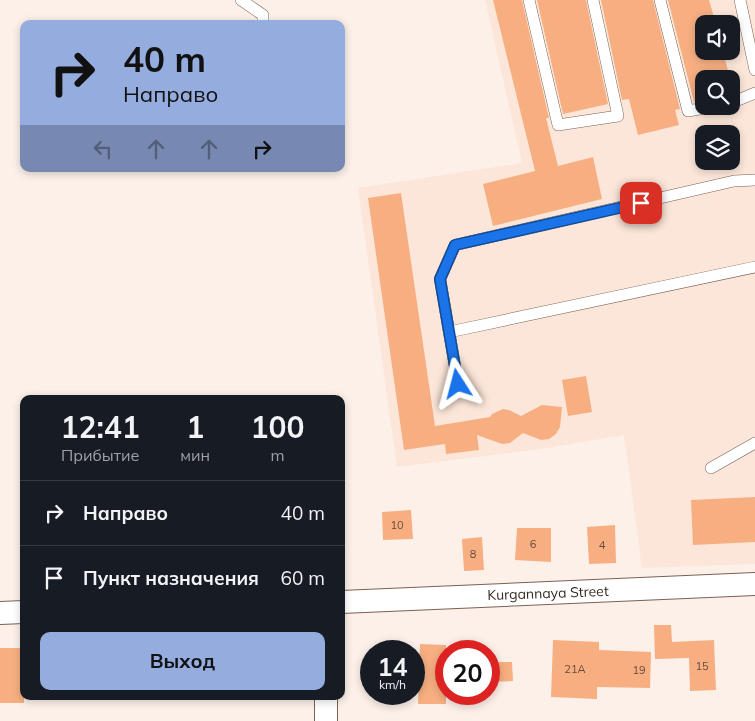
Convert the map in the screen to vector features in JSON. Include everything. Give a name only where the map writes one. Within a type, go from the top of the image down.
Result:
[{"type":"street","name":"Kurgannaya Street","points":[[345,602],[755,584]]},
{"type":"street","points":[[0,613],[20,612]]},
{"type":"street","points":[[326,700],[326,721]]},
{"type":"lane","points":[[240,0],[263,15],[263,20]]},
{"type":"lane","points":[[529,0],[558,125],[618,116],[593,0]]},
{"type":"lane","points":[[660,0],[688,111],[695,110]]},
{"type":"lane","points":[[740,0],[755,70]]},
{"type":"lane","points":[[740,99],[755,93]]},
{"type":"lane","points":[[458,384],[440,279],[455,245],[734,182],[755,180]]},
{"type":"lane","points":[[449,332],[755,267]]},
{"type":"lane","points":[[711,468],[755,443]]},
{"type":"shaded area","points":[[485,0],[755,0],[755,564],[642,568],[624,435],[541,449],[397,467],[358,188],[522,163]]},
{"type":"building","points":[[493,0],[522,0],[549,118],[546,118],[558,166],[593,157],[602,199],[493,226],[483,184],[535,171]]},
{"type":"building","points":[[537,0],[586,0],[608,104],[563,114]]},
{"type":"building","points":[[601,0],[653,0],[680,109],[675,110],[679,125],[638,135],[629,99],[622,100]]},
{"type":"building","points":[[668,0],[709,0],[713,15],[695,15],[695,60],[725,60],[728,70],[695,70],[694,102]]},
{"type":"building","points":[[401,193],[435,426],[490,417],[492,414],[503,409],[521,416],[542,405],[562,407],[560,427],[556,434],[549,439],[541,440],[523,433],[510,443],[502,444],[477,435],[479,450],[446,454],[445,444],[404,450],[368,198]]},
{"type":"building","points":[[586,376],[592,412],[568,416],[562,380]]},
{"type":"building","points":[[755,497],[755,542],[693,545],[691,500]]},
{"type":"building","points":[[411,510],[413,539],[383,540],[382,512]]},
{"type":"building","points":[[615,525],[616,563],[589,564],[587,527]]},
{"type":"building","points":[[517,528],[551,528],[551,562],[515,560]]},
{"type":"building","points":[[482,537],[484,570],[464,571],[462,539]]},
{"type":"building","points":[[654,625],[671,625],[672,642],[714,640],[716,690],[690,691],[689,658],[655,659]]},
{"type":"building","points":[[553,640],[599,642],[599,650],[651,652],[650,688],[597,687],[597,699],[551,697]]},
{"type":"building","points":[[425,644],[435,645],[435,704],[425,704]]},
{"type":"building","points":[[0,648],[20,648],[20,700],[24,700],[24,703],[0,703]]},
{"type":"building","points":[[500,662],[512,662],[513,681],[500,682]]},
{"type":"route","points":[[458,384],[440,279],[455,245],[641,203]]}]
